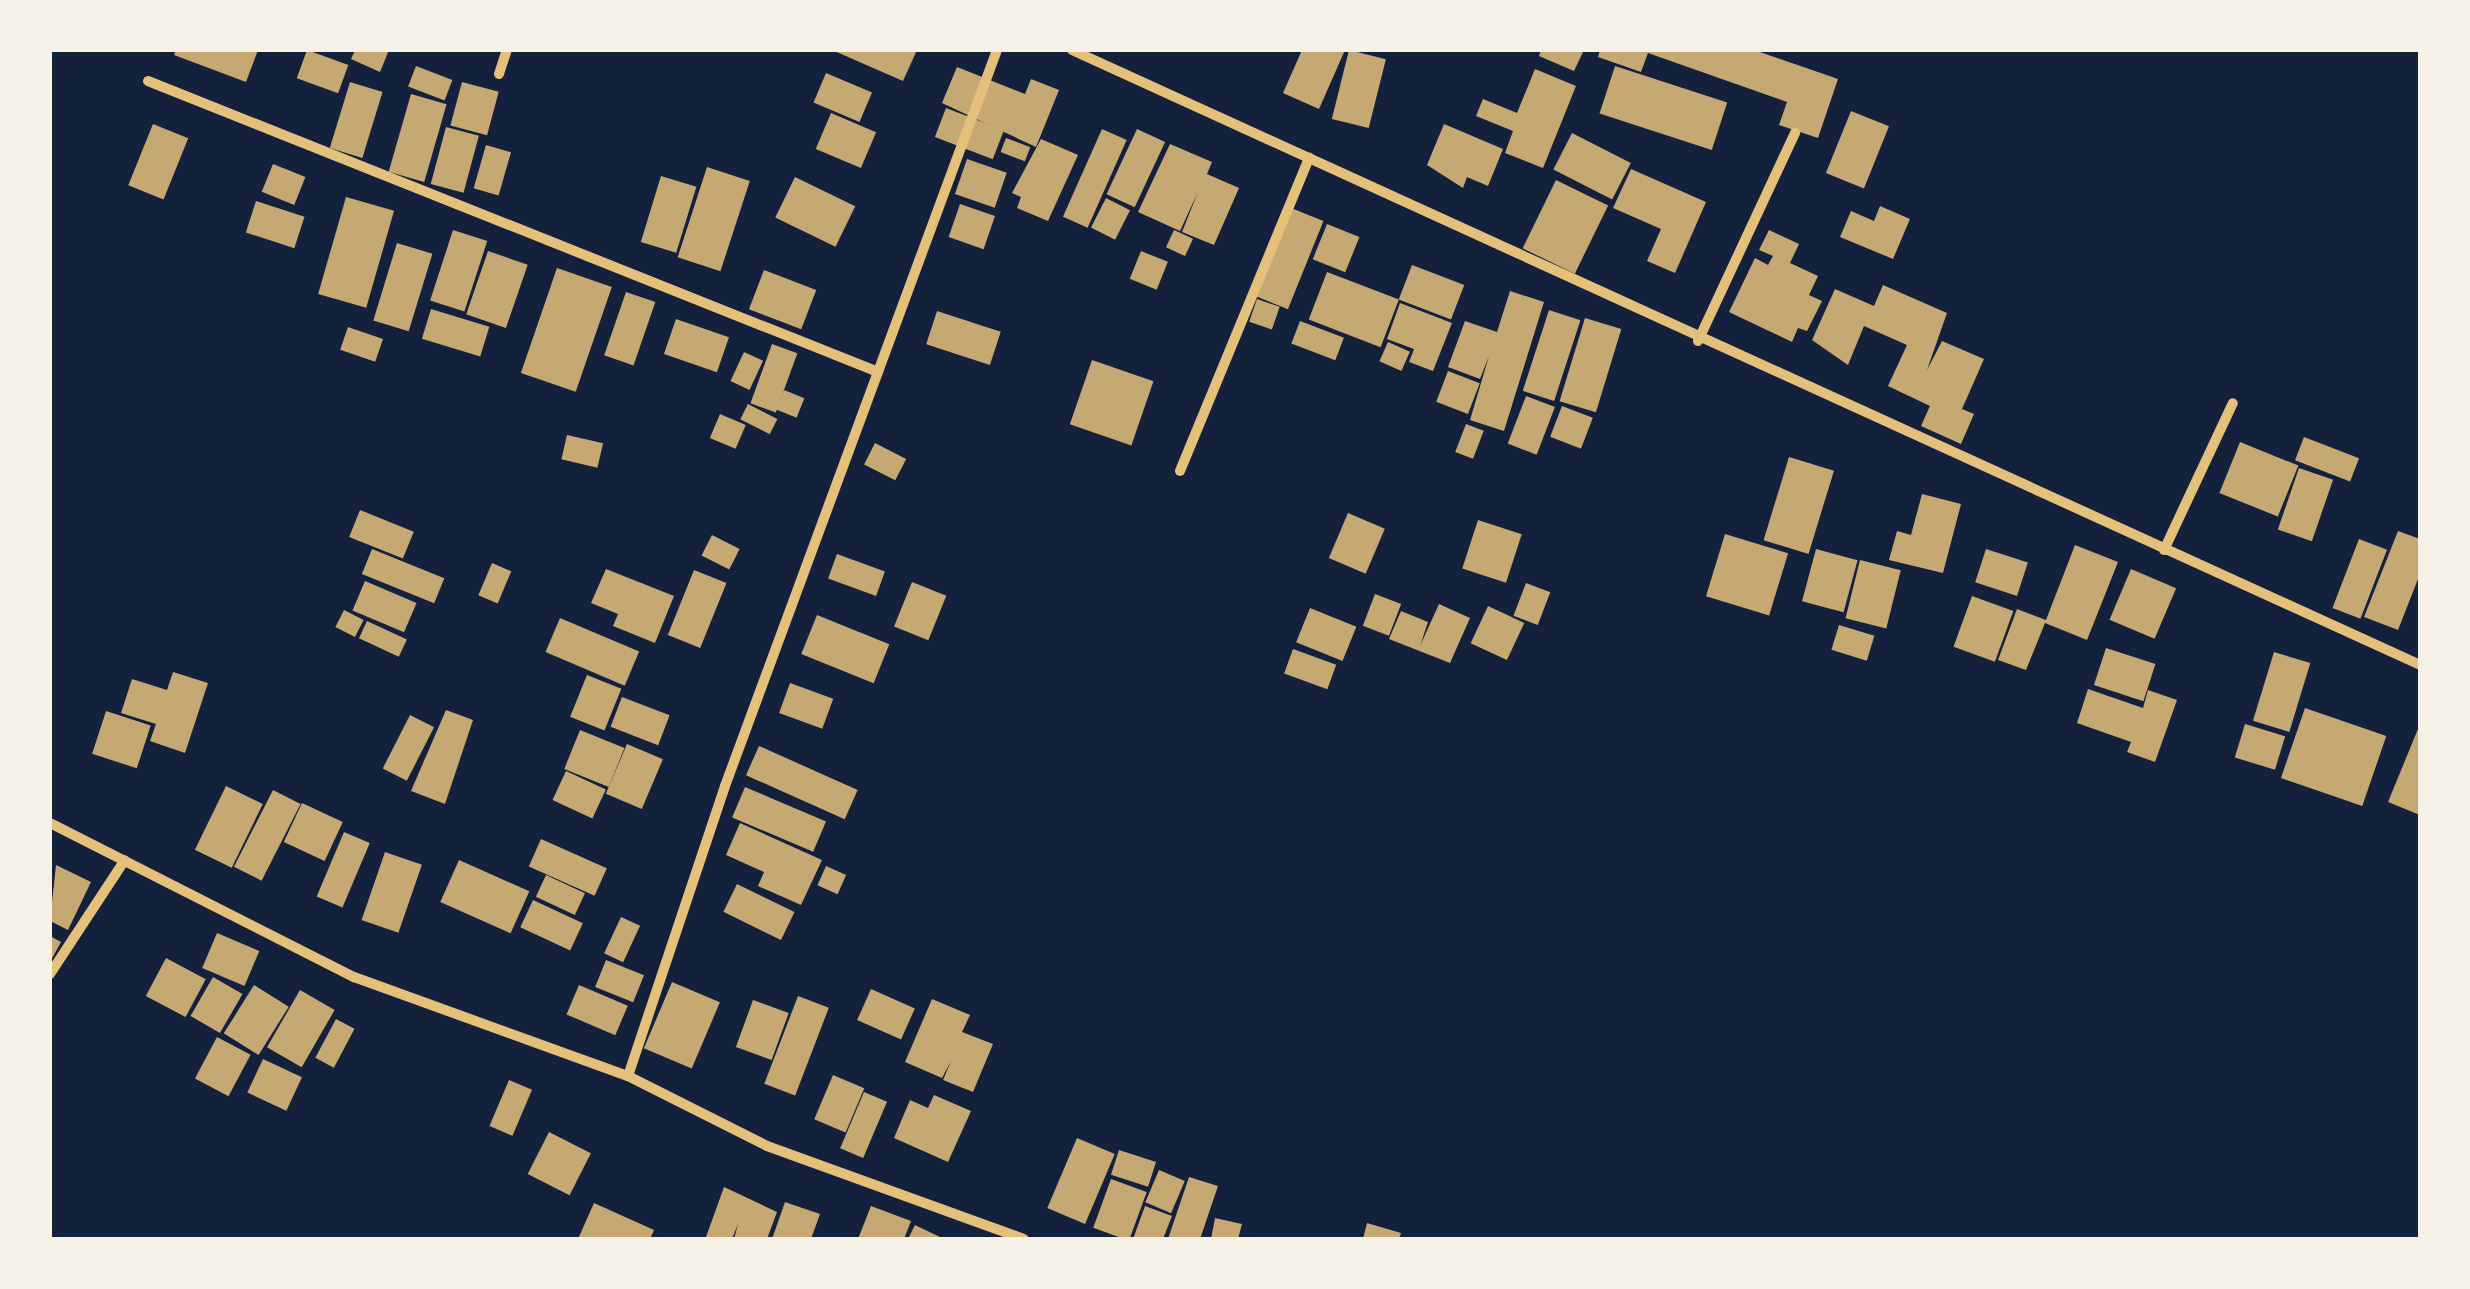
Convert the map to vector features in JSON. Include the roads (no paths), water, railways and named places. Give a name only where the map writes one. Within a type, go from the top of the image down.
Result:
[{"type":"street","points":[[498,74],[507,50]]},
{"type":"street","points":[[628,1076],[725,786],[998,50]]},
{"type":"street","points":[[1072,50],[1698,341],[2420,665]]},
{"type":"street","points":[[148,81],[878,372]]},
{"type":"street","points":[[1698,341],[1795,133]]},
{"type":"street","points":[[1180,471],[1309,158]]},
{"type":"street","points":[[2164,550],[2233,403]]},
{"type":"street","points":[[50,823],[354,978],[628,1076],[767,1146],[1024,1239]]},
{"type":"street","points":[[50,974],[125,860]]}]
